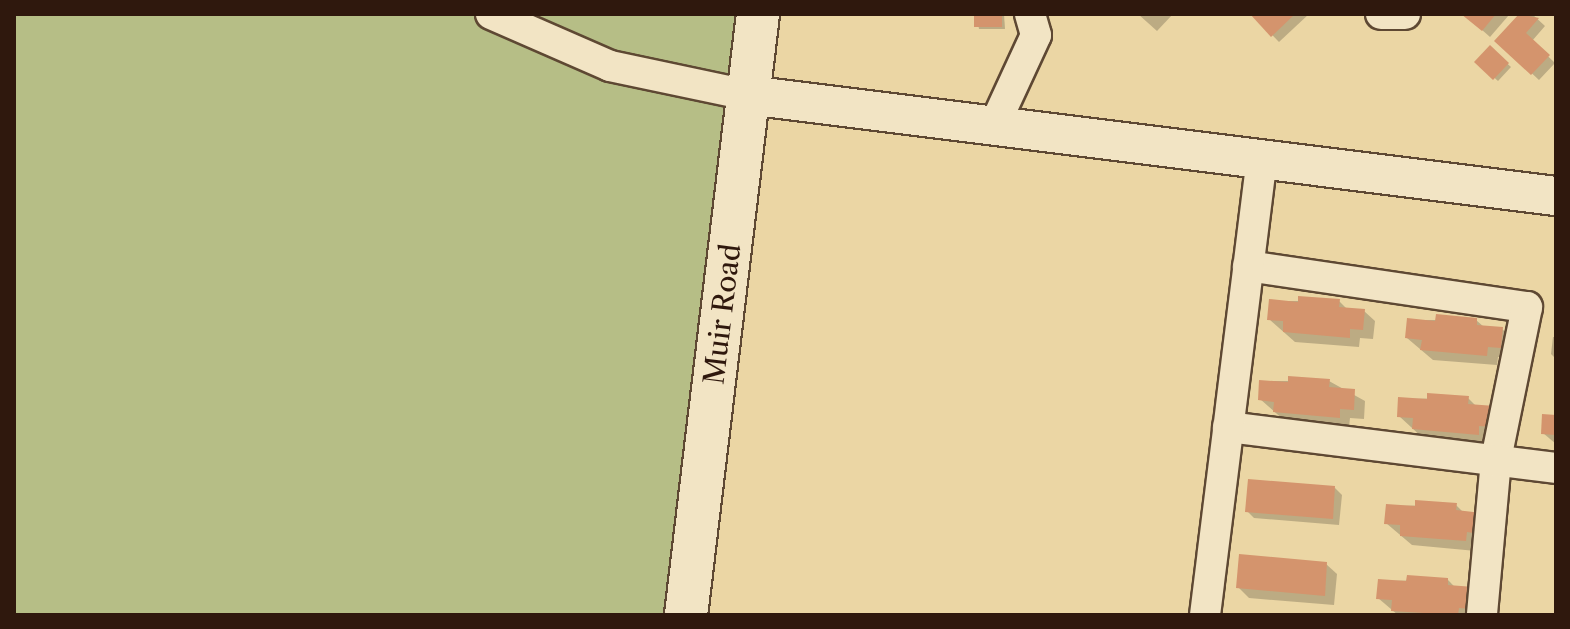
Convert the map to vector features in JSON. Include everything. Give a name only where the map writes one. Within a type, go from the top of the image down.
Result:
[{"type":"main road","name":"Muir Road","points":[[686,615],[758,14]]},
{"type":"street","points":[[491,14],[610,66],[748,95],[1556,196]]},
{"type":"street","points":[[994,126],[1036,35],[1030,14]]},
{"type":"street","points":[[1381,14],[1405,14]]},
{"type":"street","points":[[1205,615],[1262,159]]},
{"type":"street","points":[[1248,266],[1527,307],[1496,460],[1482,615]]},
{"type":"street","points":[[1228,427],[1556,468]]},
{"type":"green space","points":[[14,14],[737,14],[663,615],[14,615]]},
{"type":"building","points":[[974,14],[1002,14],[1002,27],[974,27]]},
{"type":"building","points":[[1250,14],[1295,14],[1271,37]]},
{"type":"building","points":[[1461,14],[1496,14],[1482,31]]},
{"type":"building","points":[[1519,14],[1539,18],[1526,33],[1550,55],[1531,75],[1494,41]]},
{"type":"building","points":[[1490,45],[1509,63],[1493,80],[1474,62]]},
{"type":"building","points":[[1298,296],[1340,299],[1339,307],[1365,309],[1363,330],[1350,329],[1350,338],[1283,332],[1283,321],[1267,320],[1269,299],[1298,302]]},
{"type":"building","points":[[1436,314],[1477,318],[1477,325],[1503,327],[1501,348],[1488,347],[1487,356],[1420,350],[1422,340],[1405,338],[1407,318],[1435,321]]},
{"type":"building","points":[[1288,376],[1330,379],[1329,387],[1355,389],[1354,410],[1340,409],[1340,418],[1273,412],[1274,402],[1258,400],[1259,380],[1288,382]]},
{"type":"building","points":[[1427,393],[1469,396],[1468,404],[1495,406],[1493,427],[1479,426],[1479,435],[1412,429],[1413,418],[1397,417],[1398,397],[1427,399]]},
{"type":"building","points":[[1542,414],[1556,415],[1556,435],[1541,434]]},
{"type":"building","points":[[1248,479],[1335,486],[1333,519],[1245,512]]},
{"type":"building","points":[[1415,500],[1457,503],[1456,510],[1482,513],[1480,534],[1467,532],[1466,541],[1400,536],[1400,525],[1384,524],[1386,504],[1415,506]]},
{"type":"building","points":[[1239,554],[1327,562],[1325,596],[1236,588]]},
{"type":"building","points":[[1407,575],[1448,578],[1448,585],[1474,587],[1472,609],[1459,608],[1458,615],[1391,611],[1392,600],[1376,599],[1378,579],[1406,581]]}]
